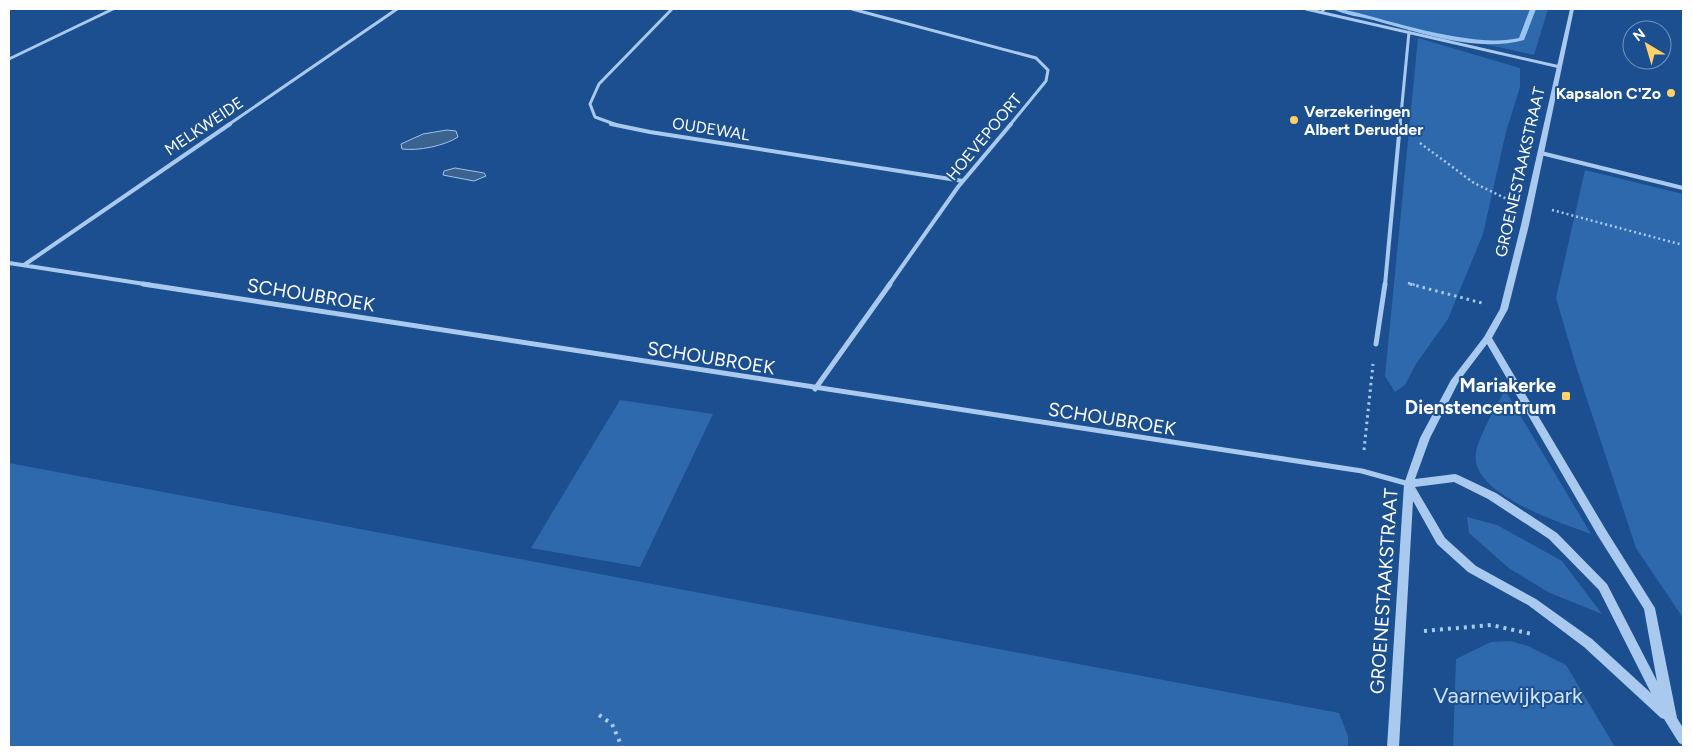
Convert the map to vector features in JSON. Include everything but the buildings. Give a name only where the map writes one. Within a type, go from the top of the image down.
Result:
[{"type":"street","points":[[9,59],[113,9]]},
{"type":"street","name":"MELKWEIDE","points":[[24,265],[397,9]]},
{"type":"street","name":"OUDEWAL","points":[[672,9],[599,84],[590,104],[595,117],[608,123],[650,132],[963,181]]},
{"type":"street","name":"HOEVEPOORT","points":[[815,389],[963,181],[1046,81],[1048,70],[1036,58],[1018,52],[852,9]]},
{"type":"street","points":[[1306,9],[1560,67]]},
{"type":"street","name":"GROENESTAAKSTRAAT","points":[[1393,747],[1409,484],[1425,438],[1455,380],[1488,338],[1504,309],[1542,152],[1572,9]]},
{"type":"street","points":[[1376,344],[1386,277],[1409,32]]},
{"type":"street","points":[[1542,152],[1683,188]]},
{"type":"street","name":"SCHOUBROEK","points":[[9,263],[1362,472],[1409,484]]},
{"type":"street","points":[[1488,338],[1597,524],[1649,608],[1671,720]]},
{"type":"street","points":[[1671,720],[1588,643],[1532,602],[1472,569],[1441,541],[1409,484],[1455,478],[1492,496],[1553,536],[1603,587],[1671,720],[1683,739]]},
{"type":"lane","points":[[1321,12],[1325,9]]},
{"type":"path","points":[[1400,131],[1499,197],[1683,246]]},
{"type":"path","points":[[1386,277],[1504,309]]},
{"type":"path","points":[[1362,472],[1376,344]]},
{"type":"path","points":[[1401,634],[1491,625],[1537,636]]},
{"type":"path","points":[[599,715],[612,724],[622,747]]},
{"type":"green space","points":[[1327,9],[1548,9],[1534,55]]},
{"type":"green space","points":[[1418,38],[1520,68],[1520,87],[1506,132],[1483,234],[1448,319],[1416,364],[1405,385],[1395,392],[1385,376]]},
{"type":"green space","points":[[1585,170],[1683,194],[1683,618],[1636,548],[1576,366],[1556,298]]},
{"type":"green space","points":[[1505,390],[1591,534],[1520,505],[1502,494],[1487,481],[1478,468],[1477,446]]},
{"type":"green space","points":[[620,400],[713,414],[640,567],[531,548]]},
{"type":"green space","points":[[9,463],[1339,713],[1348,736],[1348,747],[9,747]]},
{"type":"green space","points":[[1467,517],[1497,525],[1562,561],[1602,614],[1550,593],[1510,569],[1469,533]]},
{"type":"green space","name":"Vaarnewijkpark","points":[[1510,641],[1528,646],[1566,665],[1615,747],[1453,747],[1456,659],[1491,642]]},
{"type":"shaded area","points":[[447,130],[456,131],[458,137],[431,147],[402,149],[401,144],[423,134]]},
{"type":"shaded area","points":[[455,168],[484,173],[486,176],[474,181],[443,175],[444,171]]},
{"type":"waterway","points":[[1336,9],[1460,39],[1507,43],[1522,39],[1533,9]]},
{"type":"place","name":"Kapsalon C'Zo","points":[[1671,93]]},
{"type":"place","name":"Verzekeringen Albert Derudder","points":[[1294,120]]},
{"type":"place","name":"Mariakerke Dienstencentrum","points":[[1566,396]]}]
